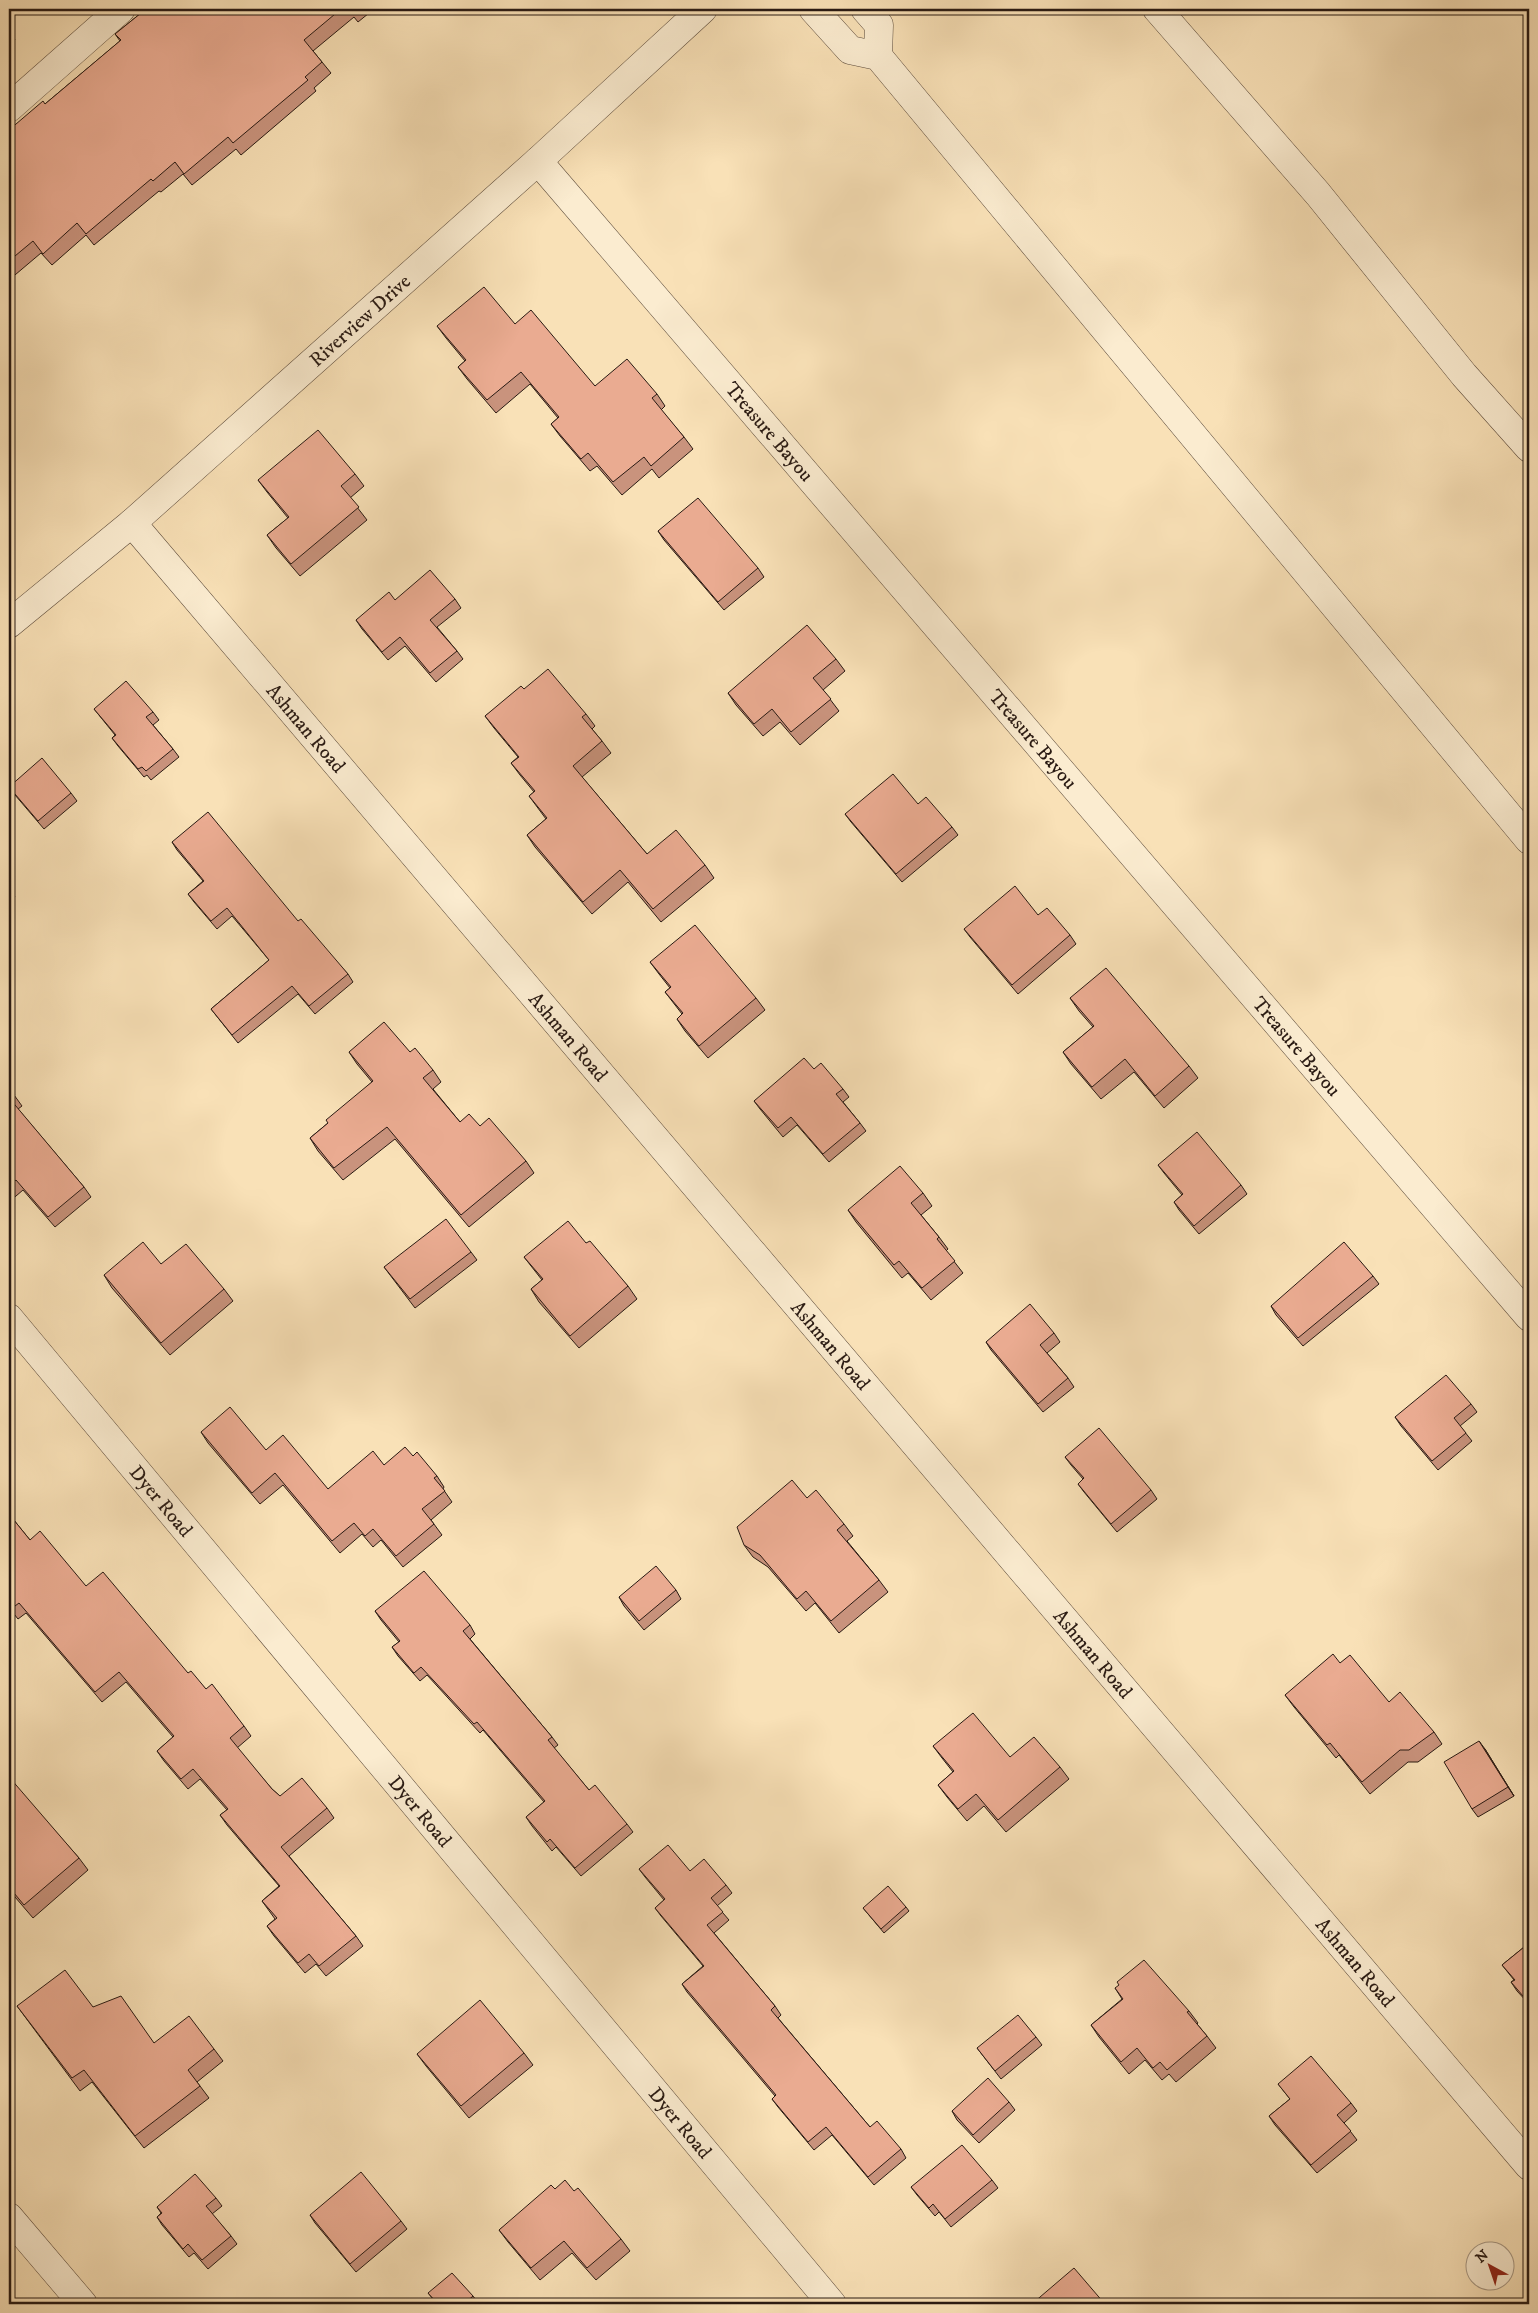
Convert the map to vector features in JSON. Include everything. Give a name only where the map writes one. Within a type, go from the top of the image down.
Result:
[{"type":"street","points":[[9,108],[121,9]]},
{"type":"street","name":"Riverview Drive","points":[[9,624],[132,523],[538,161],[703,9]]},
{"type":"street","points":[[813,9],[850,50],[878,56],[1529,840]]},
{"type":"street","points":[[865,9],[879,25],[878,56]]},
{"type":"street","points":[[1158,9],[1318,194],[1464,375],[1529,448]]},
{"type":"street","name":"Treasure Bayou","points":[[538,161],[1529,1318]]},
{"type":"street","name":"Ashman Road","points":[[132,523],[1529,2166]]},
{"type":"street","name":"Dyer Road","points":[[9,1318],[832,2304]]},
{"type":"street","points":[[9,2217],[83,2304]]},
{"type":"building","points":[[146,9],[341,9],[304,40],[322,62],[305,77],[308,80],[233,143],[228,137],[184,174],[175,162],[153,181],[151,179],[86,234],[77,223],[43,254],[33,241],[9,261],[9,130],[43,101],[45,104],[121,40],[115,34]]},
{"type":"building","points":[[484,287],[515,324],[531,310],[595,386],[627,359],[657,394],[652,398],[684,437],[651,466],[644,457],[613,482],[588,453],[581,459],[551,424],[559,417],[521,372],[487,400],[458,367],[466,360],[437,326]]},
{"type":"building","points":[[318,430],[355,474],[341,486],[359,507],[291,564],[267,535],[289,517],[258,480]]},
{"type":"building","points":[[698,498],[758,568],[718,602],[658,531]]},
{"type":"building","points":[[430,570],[455,599],[430,620],[457,651],[430,673],[400,637],[382,652],[356,620],[389,592],[395,600]]},
{"type":"building","points":[[807,625],[836,659],[813,678],[831,699],[791,732],[772,709],[754,724],[728,693]]},
{"type":"building","points":[[548,669],[586,714],[582,717],[602,741],[573,766],[647,854],[676,830],[705,865],[653,909],[620,870],[583,902],[527,835],[547,818],[529,796],[535,791],[511,763],[519,757],[485,716],[521,686],[524,689]]},
{"type":"building","points":[[126,681],[153,712],[146,717],[173,749],[146,771],[142,767],[138,769],[112,738],[116,735],[94,709]]},
{"type":"building","points":[[42,758],[71,793],[38,821],[9,787]]},
{"type":"building","points":[[893,774],[918,804],[926,797],[952,827],[896,874],[845,814]]},
{"type":"building","points":[[208,812],[298,921],[301,919],[348,974],[309,1006],[292,986],[232,1035],[211,1009],[269,960],[227,908],[211,921],[188,894],[204,881],[172,842]]},
{"type":"building","points":[[1015,886],[1038,915],[1047,908],[1070,935],[1012,985],[964,929]]},
{"type":"building","points":[[695,925],[756,998],[699,1046],[677,1019],[683,1013],[665,992],[671,987],[650,962]]},
{"type":"building","points":[[1106,968],[1189,1066],[1155,1096],[1125,1059],[1092,1087],[1063,1052],[1094,1026],[1070,998]]},
{"type":"building","points":[[384,1022],[410,1052],[415,1048],[433,1070],[423,1078],[460,1122],[469,1114],[480,1126],[489,1118],[526,1161],[461,1215],[387,1127],[334,1168],[310,1138],[328,1123],[326,1120],[373,1081],[349,1052]]},
{"type":"building","points":[[804,1058],[814,1069],[821,1063],[843,1089],[836,1094],[860,1123],[823,1154],[791,1117],[778,1128],[754,1101]]},
{"type":"building","points":[[9,1088],[15,1095],[10,1099],[84,1187],[48,1217],[16,1180],[9,1186]]},
{"type":"building","points":[[1197,1132],[1241,1185],[1194,1226],[1174,1202],[1183,1194],[1158,1165]]},
{"type":"building","points":[[900,1166],[923,1193],[911,1203],[939,1237],[937,1239],[955,1261],[922,1288],[899,1261],[894,1265],[848,1210]]},
{"type":"building","points":[[446,1219],[471,1252],[410,1299],[384,1267]]},
{"type":"building","points":[[568,1221],[586,1243],[590,1241],[628,1286],[570,1336],[531,1289],[543,1279],[524,1257]]},
{"type":"building","points":[[143,1242],[161,1264],[186,1244],[224,1289],[161,1343],[104,1275]]},
{"type":"building","points":[[1344,1242],[1373,1276],[1298,1338],[1271,1306]]},
{"type":"building","points":[[1030,1304],[1054,1333],[1040,1345],[1068,1378],[1038,1404],[986,1342]]},
{"type":"building","points":[[1446,1375],[1471,1404],[1454,1418],[1466,1433],[1432,1461],[1395,1417]]},
{"type":"building","points":[[230,1407],[266,1450],[283,1435],[328,1489],[373,1451],[384,1465],[405,1447],[413,1456],[417,1452],[437,1476],[434,1478],[445,1491],[422,1509],[434,1524],[396,1556],[373,1529],[365,1536],[354,1523],[332,1541],[275,1473],[252,1493],[201,1432]]},
{"type":"building","points":[[1099,1428],[1151,1490],[1111,1524],[1078,1484],[1084,1478],[1065,1457]]},
{"type":"building","points":[[792,1480],[807,1498],[816,1490],[844,1524],[837,1530],[879,1580],[831,1621],[806,1591],[797,1599],[760,1555],[744,1545],[737,1527]]},
{"type":"building","points":[[9,1514],[30,1540],[40,1531],[86,1586],[103,1572],[188,1673],[191,1671],[206,1689],[212,1684],[244,1726],[230,1738],[272,1789],[280,1796],[302,1778],[327,1808],[281,1847],[356,1936],[319,1966],[309,1954],[298,1963],[267,1926],[277,1918],[262,1901],[280,1886],[220,1815],[228,1809],[193,1769],[181,1779],[157,1751],[174,1736],[119,1672],[95,1692],[19,1603],[11,1609],[9,1606]]},
{"type":"building","points":[[656,1566],[676,1590],[639,1621],[619,1597]]},
{"type":"building","points":[[424,1571],[470,1625],[463,1631],[552,1737],[548,1740],[589,1790],[595,1785],[627,1824],[575,1868],[550,1839],[547,1842],[526,1817],[545,1801],[477,1722],[474,1724],[421,1667],[414,1673],[392,1647],[400,1641],[375,1611]]},
{"type":"building","points":[[1333,1654],[1340,1663],[1350,1655],[1389,1702],[1400,1692],[1434,1732],[1409,1750],[1400,1750],[1362,1782],[1330,1743],[1327,1745],[1285,1695]]},
{"type":"building","points":[[973,1713],[1010,1757],[1034,1737],[1060,1767],[998,1820],[976,1794],[958,1809],[938,1785],[954,1771],[933,1746]]},
{"type":"building","points":[[1479,1741],[1508,1787],[1472,1809],[1444,1762]]},
{"type":"building","points":[[10,1778],[79,1858],[24,1905],[9,1887]]},
{"type":"building","points":[[668,1845],[690,1871],[704,1859],[726,1885],[711,1898],[723,1912],[707,1925],[775,2006],[771,2010],[870,2127],[877,2121],[901,2149],[868,2177],[826,2127],[808,2142],[772,2099],[776,2095],[682,1984],[704,1966],[655,1908],[665,1899],[639,1869]]},
{"type":"building","points":[[888,1886],[906,1907],[881,1929],[863,1908]]},
{"type":"building","points":[[1529,1943],[1529,2003],[1511,1982],[1515,1980],[1502,1965]]},
{"type":"building","points":[[1144,1960],[1189,2011],[1187,2012],[1207,2036],[1167,2070],[1160,2062],[1153,2068],[1137,2048],[1121,2062],[1091,2025],[1123,1999],[1115,1988],[1119,1985],[1117,1982]]},
{"type":"building","points":[[65,1970],[93,2007],[121,1996],[154,2043],[189,2016],[214,2049],[188,2070],[200,2086],[135,2136],[84,2070],[72,2078],[17,2006]]},
{"type":"building","points":[[480,2000],[524,2053],[461,2106],[417,2054]]},
{"type":"building","points":[[1018,2015],[1036,2037],[995,2071],[977,2048]]},
{"type":"building","points":[[1311,2056],[1351,2103],[1337,2115],[1351,2131],[1311,2165],[1269,2116],[1290,2099],[1278,2084]]},
{"type":"building","points":[[988,2078],[1009,2102],[973,2135],[952,2111]]},
{"type":"building","points":[[962,2145],[992,2180],[945,2219],[933,2204],[929,2208],[911,2187]]},
{"type":"building","points":[[361,2172],[401,2221],[350,2264],[310,2215]]},
{"type":"building","points":[[195,2174],[216,2198],[206,2206],[231,2236],[202,2260],[188,2244],[183,2249],[157,2217],[162,2213],[157,2207]]},
{"type":"building","points":[[565,2180],[574,2191],[578,2188],[621,2239],[587,2268],[564,2241],[531,2268],[499,2230],[551,2185],[555,2189]]},
{"type":"building","points":[[1074,2268],[1103,2304],[1033,2303]]},
{"type":"building","points":[[452,2273],[473,2296],[464,2304],[438,2304],[428,2293]]}]
